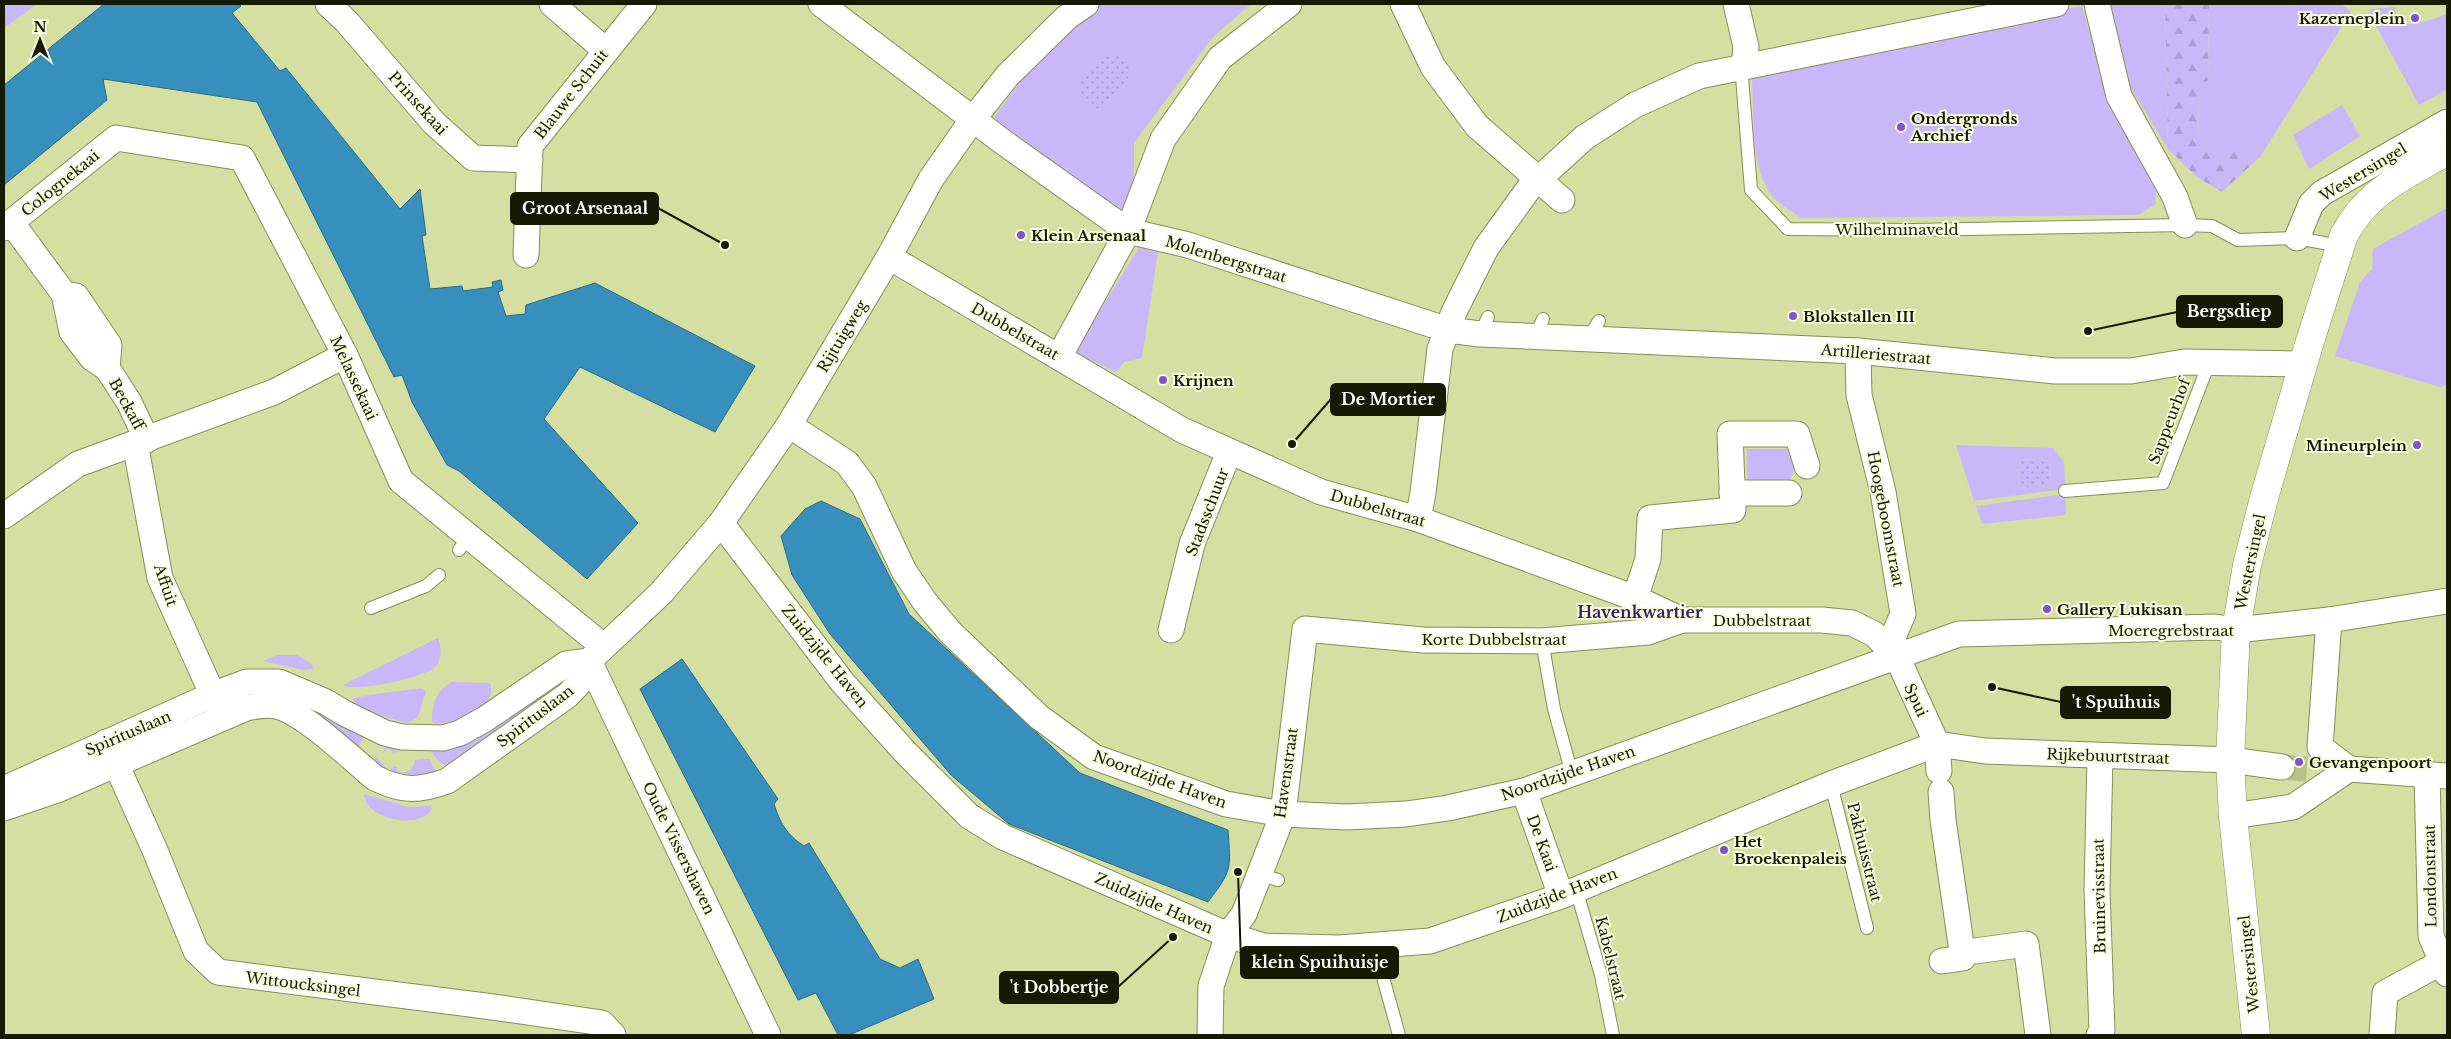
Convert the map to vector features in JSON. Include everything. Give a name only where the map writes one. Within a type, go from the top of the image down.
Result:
[{"type":"main road","name":"Westersingel","points":[[2256,1035],[2232,816],[2230,760],[2236,630],[2246,565],[2340,246],[2353,219],[2376,193],[2447,151]]},
{"type":"street","name":"Prinsekaai","points":[[328,4],[347,22],[434,123],[473,158],[530,160]]},
{"type":"street","points":[[552,4],[605,50]]},
{"type":"street","name":"Blauwe Schuit","points":[[526,255],[530,146],[605,50],[644,4]]},
{"type":"street","points":[[821,4],[973,119]]},
{"type":"street","name":"Rijtuigweg","points":[[596,653],[661,593],[721,523],[790,425],[888,258],[931,179],[973,119],[1008,75],[1067,17],[1086,4]]},
{"type":"street","points":[[1059,357],[1128,231],[1163,139],[1220,58],[1289,4]]},
{"type":"street","points":[[1404,4],[1433,67],[1477,126],[1562,200]]},
{"type":"street","points":[[1736,4],[1746,47],[1744,66]]},
{"type":"street","points":[[1418,519],[1423,493],[1440,348],[1460,299],[1486,248],[1537,180],[1585,137],[1635,105],[1699,76],[2056,4]]},
{"type":"street","points":[[2097,4],[2119,96],[2175,196],[2185,224]]},
{"type":"street","name":"Molenbergstraat","points":[[973,119],[1128,231],[1188,245],[1448,330]]},
{"type":"street","name":"Westersingel","points":[[2297,238],[2311,204],[2322,193],[2447,122]]},
{"type":"street","name":"Colognekaai","points":[[8,226],[116,138]]},
{"type":"street","name":"Melassekaai","points":[[116,138],[242,158],[345,355],[401,480],[464,543],[596,653]]},
{"type":"street","name":"Beckaff","points":[[8,226],[64,294],[72,332],[92,358],[107,368],[129,402],[141,442]]},
{"type":"street","name":"Dubbelstraat","points":[[888,258],[1182,430],[1321,492],[1418,519],[1635,598],[1682,620],[1822,620],[1852,623],[1874,634],[1897,657]]},
{"type":"street","name":"Artilleriestraat","points":[[1448,330],[1484,325],[1545,331],[1593,330],[1858,351],[2055,371],[2131,371],[2184,362],[2304,364]]},
{"type":"street","name":"Hoogeboomstraat","points":[[1858,351],[1859,395],[1883,492],[1903,614],[1893,638],[1897,657]]},
{"type":"street","points":[[5,513],[78,464],[274,392],[345,355]]},
{"type":"street","name":"Noordzijde Haven","points":[[790,425],[847,463],[864,486],[904,571],[925,602],[950,632],[1039,717],[1094,756],[1226,804],[1283,814],[1347,817],[1406,814],[1448,808],[1524,791],[1897,657]]},
{"type":"street","points":[[1635,598],[1648,559],[1650,518],[1733,510],[1730,434],[1797,434],[1807,466]]},
{"type":"street","name":"Affuit","points":[[141,442],[160,578],[223,718]]},
{"type":"street","name":"Stadsschuur","points":[[1171,630],[1192,544],[1229,452]]},
{"type":"street","points":[[1732,493],[1789,493]]},
{"type":"street","name":"Zuidzijde Haven","points":[[721,523],[844,683],[906,753],[969,816],[1003,837],[1228,935],[1263,946],[1339,948],[1430,941],[1569,892],[1830,784],[1937,744],[1985,751]]},
{"type":"street","name":"Moeregrebstraat","points":[[1897,657],[1960,634],[2215,627],[2236,630],[2329,620],[2447,601]]},
{"type":"street","name":"Korte Dubbelstraat","points":[[1304,629],[1423,640],[1542,641],[1648,632],[1682,620]]},
{"type":"street","points":[[2329,620],[2320,747],[2349,770]]},
{"type":"street","name":"Havenstraat","points":[[1210,1035],[1211,986],[1228,935],[1269,877],[1283,814],[1304,629]]},
{"type":"street","name":"Spirituslaan","points":[[4,789],[212,695],[247,682],[279,682],[326,702],[344,713],[386,733],[418,738],[443,738],[460,733],[485,719],[566,664],[596,653]]},
{"type":"street","name":"Spirituslaan","points":[[4,808],[57,790],[254,706],[280,706],[298,715],[376,778],[390,785],[408,789],[424,789],[447,781],[568,694],[584,678],[596,653]]},
{"type":"street","name":"Oude Vissershaven","points":[[596,653],[768,1035]]},
{"type":"street","name":"Spui","points":[[1897,657],[1937,744]]},
{"type":"street","name":"Wittoucksingel","points":[[106,742],[118,765],[196,951],[218,972],[493,1007],[602,1023],[613,1035]]},
{"type":"street","points":[[1937,744],[1943,820],[1963,958],[1942,961]]},
{"type":"street","name":"Rijkebuurtstraat","points":[[1985,751],[2230,760],[2282,767]]},
{"type":"street","name":"Bruinevisstraat","points":[[2099,1035],[2102,1032],[2097,890],[2100,756]]},
{"type":"street","points":[[2316,770],[2437,775]]},
{"type":"street","points":[[2232,816],[2293,807],[2349,770]]},
{"type":"street","name":"Londonstraat","points":[[2437,775],[2431,936],[2445,968]]},
{"type":"street","name":"De Kaai","points":[[1524,791],[1569,892]]},
{"type":"street","points":[[1975,950],[2026,944],[2038,1035]]},
{"type":"street","points":[[2382,1035],[2385,993],[2445,968]]},
{"type":"lane","name":"Wilhelminaveld","points":[[1744,66],[1742,77],[1751,190],[1788,229],[1914,230],[2185,224],[2212,226],[2238,240],[2297,238],[2340,246]]},
{"type":"lane","name":"Sappeurhof","points":[[2065,491],[2163,483],[2209,362]]},
{"type":"lane","points":[[371,608],[426,586],[439,575]]},
{"type":"lane","points":[[1542,641],[1554,709],[1572,774]]},
{"type":"lane","name":"Pakhuisstraat","points":[[1830,784],[1868,928]]},
{"type":"lane","name":"Kabelstraat","points":[[1569,892],[1601,975],[1613,1035]]},
{"type":"lane","points":[[1384,981],[1399,1035]]},
{"type":"green space","points":[[4,4],[37,4],[4,28]]},
{"type":"green space","points":[[1097,4],[1251,4],[1213,37],[1134,143],[1134,205],[1125,218],[1009,135],[994,117],[1035,62]]},
{"type":"green space","points":[[2115,4],[2165,4],[2168,149],[2126,80],[2103,6]]},
{"type":"green space","points":[[2165,4],[2209,4],[2208,81],[2198,83],[2199,143],[2215,164],[2237,151],[2249,167],[2222,192],[2197,177],[2168,149]]},
{"type":"green space","points":[[2209,4],[2341,4],[2351,12],[2260,157],[2249,167],[2237,151],[2215,164],[2199,143],[2198,83],[2208,80]]},
{"type":"green space","points":[[2082,6],[2109,100],[2155,178],[2156,204],[2138,215],[1801,218],[1776,200],[1766,186],[1760,172],[1753,125],[1752,80],[1757,70]]},
{"type":"green space","points":[[2396,7],[2395,23],[2415,23],[2446,14],[2447,16],[2447,89],[2419,105],[2369,13],[2371,9]]},
{"type":"green space","points":[[1118,55],[1129,65],[1130,70],[1127,80],[1119,92],[1099,109],[1089,107],[1079,97],[1081,79],[1105,57]]},
{"type":"green space","points":[[2342,105],[2360,136],[2309,169],[2293,135]]},
{"type":"green space","points":[[2447,208],[2447,385],[2440,387],[2335,356],[2360,282],[2372,269],[2373,249]]},
{"type":"green space","points":[[1139,248],[1158,252],[1142,358],[1124,362],[1116,372],[1074,352]]},
{"type":"green space","points":[[1956,445],[2053,448],[2064,462],[2065,489],[1974,501]],"holes":[[[2049,458],[2050,486],[2019,488],[2018,460]]]},
{"type":"green space","points":[[1747,449],[1798,449],[1796,468],[1787,484],[1747,485]]},
{"type":"green space","points":[[2049,458],[2050,486],[2019,488],[2018,460]]},
{"type":"green space","points":[[2065,494],[2066,515],[1982,524],[1976,506]]},
{"type":"green space","points":[[438,638],[440,659],[431,670],[407,679],[376,685],[350,687],[343,685]]},
{"type":"green space","points":[[278,655],[297,655],[312,664],[313,669],[303,670],[263,661]]},
{"type":"green space","points":[[452,682],[489,683],[491,685],[490,697],[484,706],[472,714],[457,720],[436,724],[432,722],[432,716],[436,698],[442,689]]},
{"type":"green space","points":[[422,688],[426,692],[418,717],[407,723],[382,716],[354,703],[353,699],[374,694]]},
{"type":"green space","points":[[541,692],[543,699],[448,767],[439,762],[432,753],[432,745]]},
{"type":"green space","points":[[321,713],[413,750],[402,749],[394,753],[388,748],[382,754],[386,745],[366,733],[359,746],[347,749],[318,716]]},
{"type":"green space","points":[[375,755],[389,771],[395,766],[398,768],[396,770],[402,773],[411,769],[415,760],[429,759],[435,770],[435,775],[423,782],[374,769]]},
{"type":"green space","points":[[364,794],[408,807],[431,806],[432,809],[425,816],[416,819],[405,821],[393,819],[373,810],[367,803]]},
{"type":"water","points":[[104,4],[239,4],[241,6],[232,13],[280,71],[286,68],[400,209],[420,189],[426,235],[422,236],[430,289],[462,286],[463,291],[493,287],[492,282],[501,280],[503,290],[498,292],[506,316],[525,314],[526,305],[595,283],[755,366],[715,432],[580,367],[544,419],[638,523],[587,579],[459,471],[447,465],[412,402],[402,375],[394,377],[257,102],[103,79],[107,100],[4,185],[4,85]]},
{"type":"water","points":[[821,501],[860,519],[909,614],[1080,773],[1228,830],[1230,854],[1228,869],[1222,883],[1208,902],[1009,824],[951,775],[830,634],[792,575],[781,536],[805,509]]},
{"type":"water","points":[[682,659],[778,799],[774,804],[785,828],[804,846],[809,843],[880,959],[900,968],[918,959],[934,999],[849,1035],[838,1035],[816,993],[798,1000],[640,689]]},
{"type":"tunnel","points":[[2282,767],[2316,770]]},
{"type":"place","name":"Kazerneplein","points":[[2415,18]]},
{"type":"place","name":"Ondergronds Archief","points":[[1901,127]]},
{"type":"place","name":"Klein Arsenaal","points":[[1021,235]]},
{"type":"place","name":"Groot Arsenaal","points":[[725,245]]},
{"type":"place","name":"Blokstallen III","points":[[1793,316]]},
{"type":"place","name":"Bergsdiep","points":[[2088,331]]},
{"type":"place","name":"Krijnen","points":[[1163,380]]},
{"type":"place","name":"De Mortier","points":[[1292,444]]},
{"type":"place","name":"Mineurplein","points":[[2417,445]]},
{"type":"place","name":"Gallery Lukisan","points":[[2047,609]]},
{"type":"place","name":"'t Spuihuis","points":[[1992,687]]},
{"type":"place","name":"Gevangenpoort","points":[[2299,762]]},
{"type":"place","name":"Het Broekenpaleis","points":[[1724,850]]},
{"type":"place","name":"klein Spuihuisje","points":[[1238,872]]},
{"type":"place","name":"'t Dobbertje","points":[[1173,937]]},
{"type":"district","name":"Havenkwartier","points":[[1640,612]]}]
